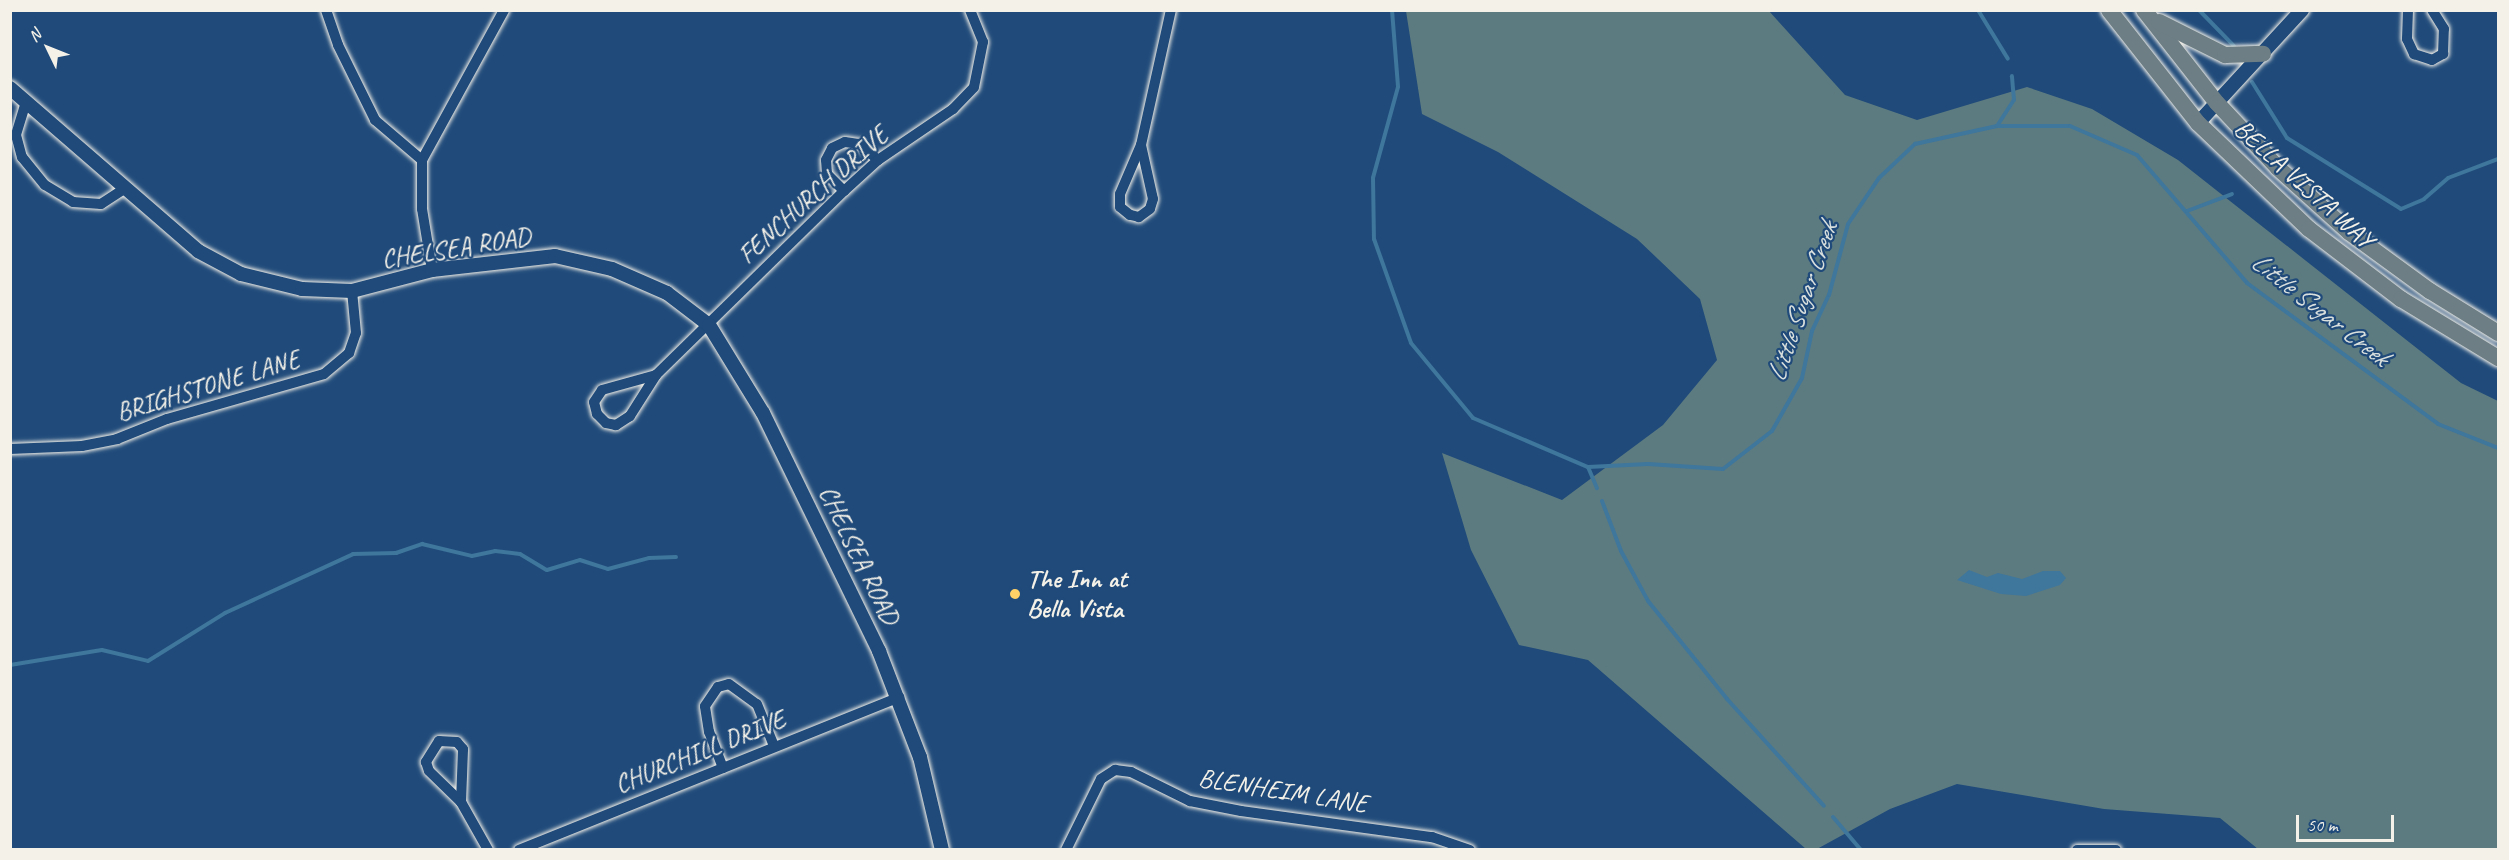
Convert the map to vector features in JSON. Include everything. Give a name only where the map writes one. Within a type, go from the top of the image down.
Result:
[{"type":"main road","name":"BELLA VISTA WAY","points":[[2109,10],[2198,123],[2309,229],[2401,299],[2499,358]]},
{"type":"main road","name":"BELLA VISTA WAY","points":[[2146,13],[2217,103],[2278,168],[2349,232],[2430,291],[2499,333]]},
{"type":"main road","points":[[2146,13],[2190,41],[2224,56],[2263,54]]},
{"type":"street","points":[[326,10],[338,45],[375,120],[422,160]]},
{"type":"street","points":[[432,270],[422,209],[422,160],[504,10]]},
{"type":"street","name":"FENCHURCH DRIVE","points":[[656,375],[878,160],[953,109],[974,87],[982,42],[970,10]]},
{"type":"street","points":[[1141,145],[1153,199],[1150,209],[1139,217],[1130,215],[1120,207],[1120,194],[1141,145],[1172,10]]},
{"type":"street","points":[[2198,123],[2302,10]]},
{"type":"street","points":[[2408,10],[2407,39],[2414,54],[2432,60],[2443,54],[2444,29],[2432,10]]},
{"type":"street","name":"CHELSEA ROAD","points":[[10,88],[198,251],[241,274],[302,289],[352,291],[432,270],[555,256],[612,269],[667,293],[709,325],[763,413],[834,554],[899,697],[927,779],[942,849]]},
{"type":"street","points":[[26,102],[16,135],[22,158],[45,185],[73,202],[101,204],[124,189]]},
{"type":"street","points":[[844,191],[828,174],[826,160],[832,148],[845,142],[860,144],[878,160]]},
{"type":"street","name":"BRIGHSTONE LANE","points":[[10,449],[82,446],[117,439],[167,418],[324,374],[349,353],[356,333],[352,291]]},
{"type":"street","points":[[656,375],[630,416],[616,425],[606,423],[597,414],[594,402],[602,390],[656,375]]},
{"type":"street","points":[[723,768],[709,732],[705,706],[718,687],[729,684],[757,704],[774,746]]},
{"type":"street","name":"CHURCHILL DRIVE","points":[[519,849],[899,697]]},
{"type":"street","points":[[461,802],[463,749],[457,742],[440,741],[426,762],[438,782],[461,802],[488,849]]},
{"type":"street","name":"BLENHEIM LANE","points":[[1066,849],[1101,779],[1115,770],[1131,772],[1190,801],[1241,811],[1432,837],[1470,849]]},
{"type":"street","points":[[2077,849],[2116,849]]},
{"type":"green space","points":[[1406,11],[1769,11],[1845,95],[1917,120],[2027,87],[2092,109],[2178,160],[2461,383],[2498,401],[2498,849],[2258,849],[2220,818],[2104,809],[1957,784],[1890,809],[1817,849],[1806,849],[1588,660],[1519,645],[1471,550],[1442,453],[1562,500],[1663,425],[1717,360],[1700,299],[1637,239],[1498,152],[1422,114]]},
{"type":"water","points":[[1969,570],[1987,577],[1998,573],[2022,579],[2043,571],[2060,571],[2066,578],[2060,585],[2026,596],[2001,594],[1957,580]]},
{"type":"waterway","name":"Little Sugar Creek","points":[[1392,10],[1398,87],[1373,178],[1374,239],[1411,343],[1473,418],[1588,467],[1648,464],[1723,469],[1772,431],[1802,378],[1812,331],[1829,295],[1848,224],[1879,178],[1915,144],[1997,126],[2070,126],[2137,155],[2247,283],[2438,424],[2498,448]]},
{"type":"waterway","points":[[1978,10],[2008,59]]},
{"type":"waterway","points":[[2199,10],[2234,46]]},
{"type":"waterway","points":[[1997,126],[2014,100],[2012,76]]},
{"type":"waterway","points":[[2252,82],[2287,138],[2401,209],[2424,199],[2448,178],[2498,159]]},
{"type":"waterway","points":[[2187,211],[2232,194]]},
{"type":"waterway","points":[[1588,467],[1597,488]]},
{"type":"waterway","points":[[1602,501],[1621,551],[1648,601],[1727,699],[1824,806]]},
{"type":"waterway","points":[[10,665],[102,650],[148,661],[225,613],[353,554],[396,553],[422,544],[472,556],[495,551],[520,554],[547,570],[580,560],[608,569],[649,558],[676,557]]},
{"type":"waterway","points":[[1833,817],[1861,850]]},
{"type":"place","name":"The Inn at Bella Vista","points":[[1015,594]]}]
